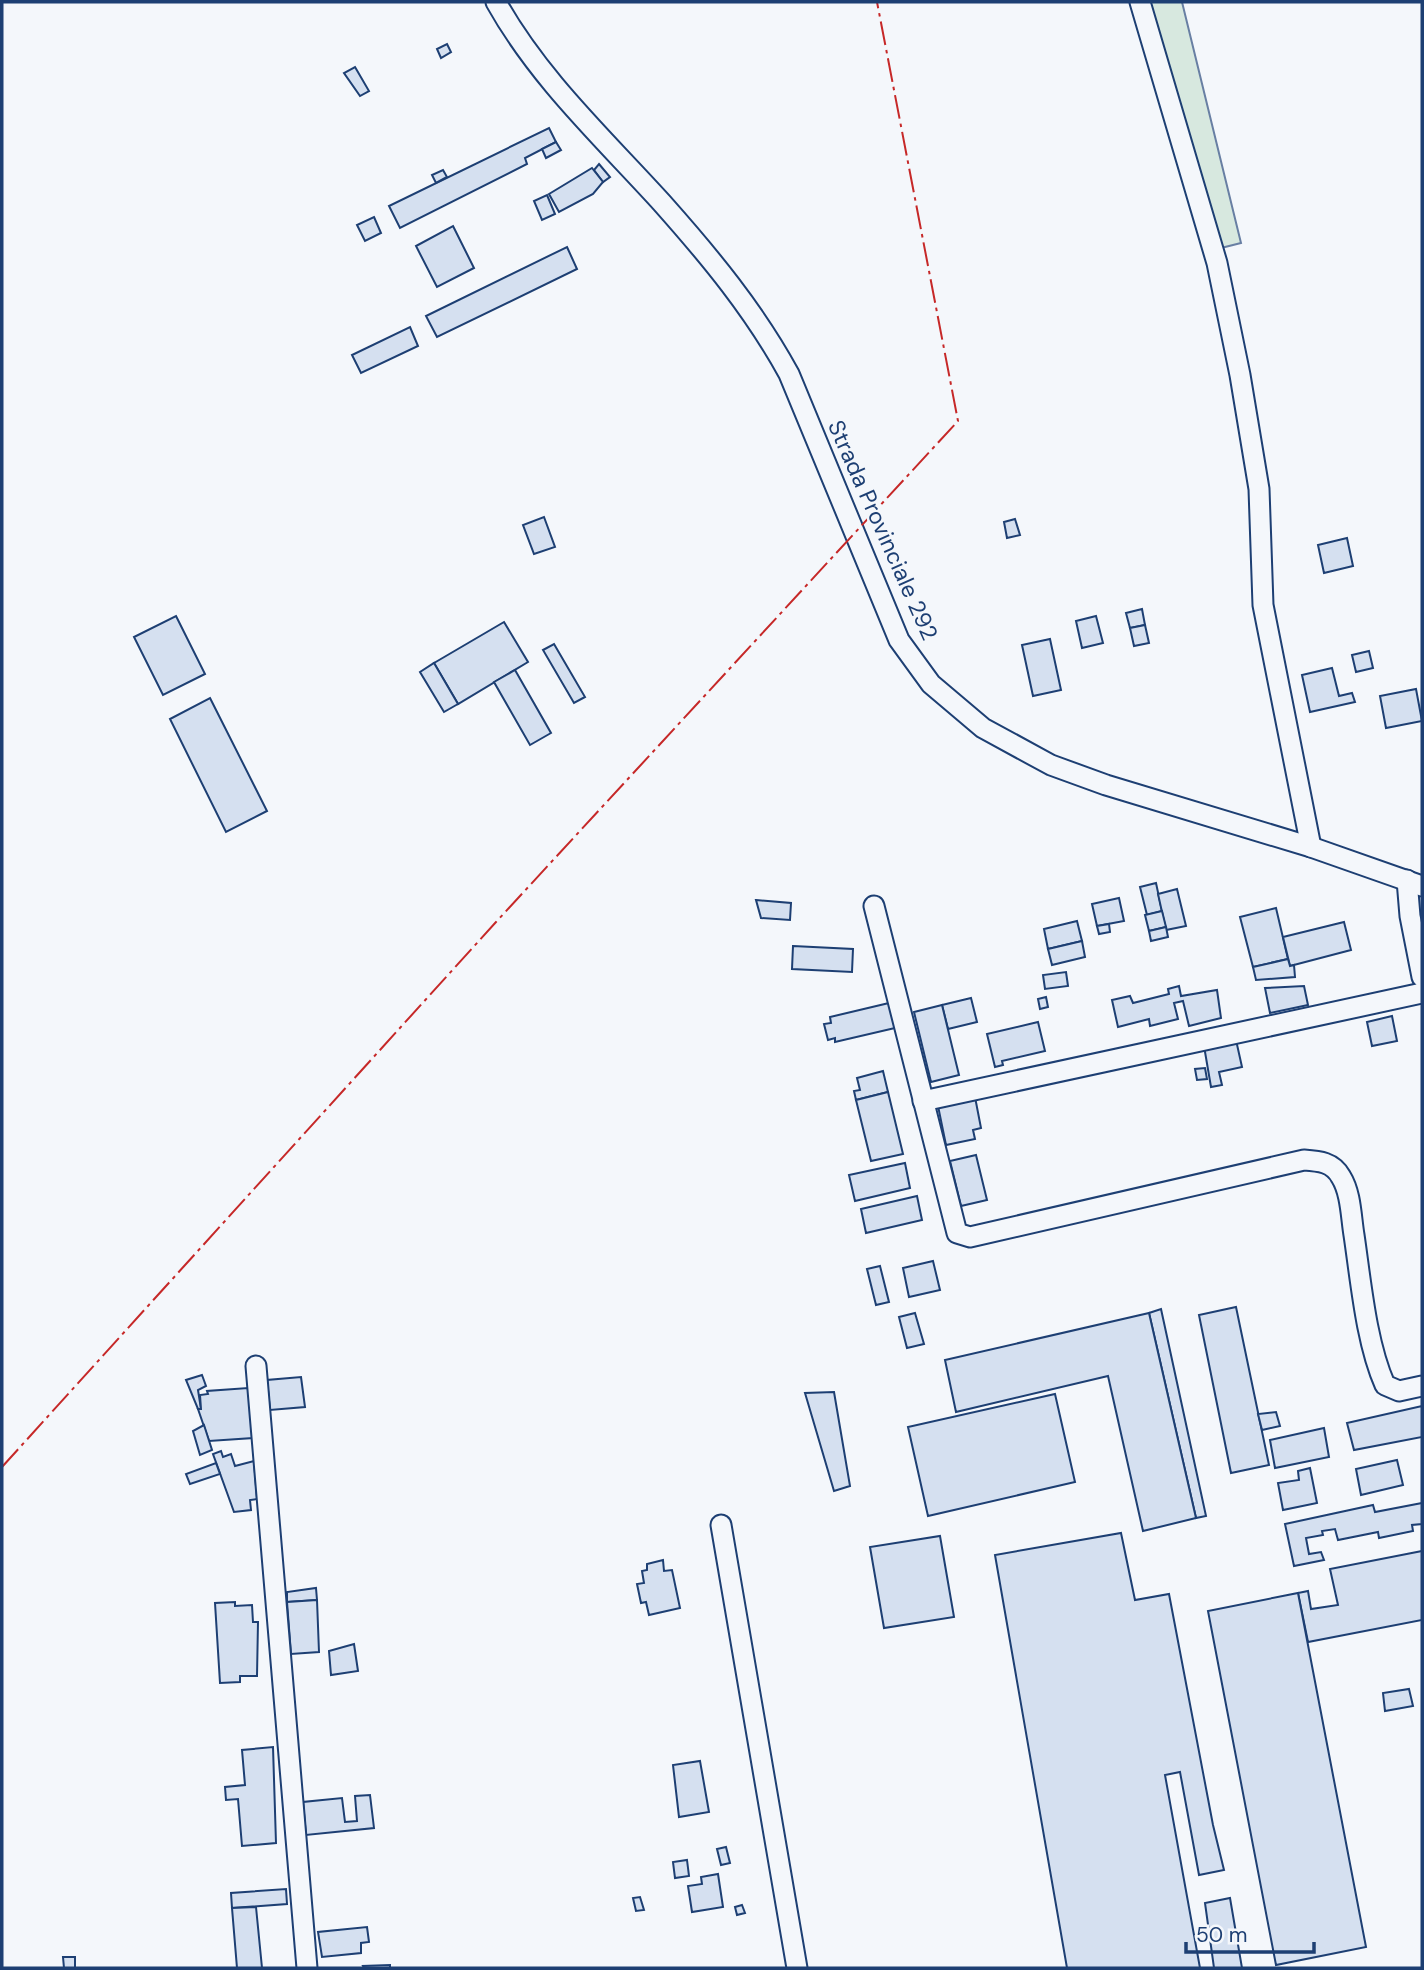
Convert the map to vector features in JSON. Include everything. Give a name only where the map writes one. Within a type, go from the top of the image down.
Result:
[{"type":"street","name":"Strada Provinciale 292","points":[[496,2],[517,37],[566,101],[670,213],[733,287],[767,334],[789,374],[900,640],[931,684],[983,727],[1051,765],[1311,847],[1415,883]]},
{"type":"street","points":[[1140,2],[1217,264],[1240,375],[1259,489],[1263,605],[1311,847]]},
{"type":"street","points":[[1415,883],[1408,906],[1422,978]]},
{"type":"street","points":[[874,906],[953,1227],[963,1236],[1304,1160],[1322,1161],[1334,1167],[1342,1178],[1348,1196],[1363,1292],[1380,1375],[1391,1390],[1422,1386]]},
{"type":"street","points":[[923,1101],[1422,993]]},
{"type":"street","points":[[256,1366],[307,1968]]},
{"type":"street","points":[[721,1525],[797,1968]]},
{"type":"shaded area","points":[[1149,2],[1182,2],[1241,243],[1221,248]]},
{"type":"building","points":[[447,44],[451,52],[441,58],[437,49]]},
{"type":"building","points":[[355,67],[369,91],[360,96],[344,73]]},
{"type":"building","points":[[549,128],[556,142],[525,158],[527,164],[400,228],[389,206]]},
{"type":"building","points":[[556,142],[561,150],[546,158],[542,149]]},
{"type":"building","points":[[599,164],[610,177],[603,182],[594,170]]},
{"type":"building","points":[[592,168],[603,182],[593,194],[559,212],[549,194]]},
{"type":"building","points":[[443,170],[447,177],[436,183],[432,175]]},
{"type":"building","points":[[547,195],[555,214],[542,220],[534,201]]},
{"type":"building","points":[[374,217],[381,233],[365,241],[357,225]]},
{"type":"building","points":[[453,226],[474,268],[437,287],[416,246]]},
{"type":"building","points":[[567,247],[577,269],[437,337],[426,316]]},
{"type":"building","points":[[410,327],[418,346],[361,373],[352,355]]},
{"type":"building","points":[[544,517],[555,547],[534,554],[523,525]]},
{"type":"building","points":[[1015,519],[1020,535],[1007,538],[1004,522]]},
{"type":"building","points":[[1347,538],[1353,566],[1324,573],[1318,545]]},
{"type":"building","points":[[1142,609],[1145,625],[1130,628],[1126,613]]},
{"type":"building","points":[[176,616],[205,674],[163,695],[134,637]]},
{"type":"building","points":[[1096,616],[1103,643],[1082,648],[1076,621]]},
{"type":"building","points":[[504,622],[528,662],[458,704],[434,663]]},
{"type":"building","points":[[1145,625],[1149,643],[1134,646],[1130,628]]},
{"type":"building","points":[[1050,639],[1061,690],[1033,696],[1022,645]]},
{"type":"building","points":[[554,644],[585,697],[574,703],[543,650]]},
{"type":"building","points":[[1369,651],[1373,668],[1356,672],[1352,655]]},
{"type":"building","points":[[434,663],[458,704],[444,712],[420,672]]},
{"type":"building","points":[[1332,668],[1339,696],[1352,693],[1355,702],[1310,712],[1302,675]]},
{"type":"building","points":[[515,670],[551,733],[530,745],[494,682]]},
{"type":"building","points":[[1416,689],[1422,721],[1386,728],[1380,696]]},
{"type":"building","points":[[210,698],[267,811],[226,832],[170,719]]},
{"type":"building","points":[[1156,883],[1162,911],[1147,915],[1140,887]]},
{"type":"building","points":[[1177,889],[1186,926],[1166,930],[1158,894]]},
{"type":"building","points":[[1119,898],[1124,921],[1097,926],[1092,904]]},
{"type":"building","points":[[756,900],[791,903],[790,920],[761,918]]},
{"type":"building","points":[[1276,908],[1288,959],[1253,967],[1240,917]]},
{"type":"building","points":[[1162,911],[1166,927],[1149,931],[1145,915]]},
{"type":"building","points":[[1077,921],[1082,941],[1048,949],[1044,929]]},
{"type":"building","points":[[1344,922],[1351,950],[1290,966],[1283,937]]},
{"type":"building","points":[[1109,924],[1110,932],[1099,934],[1097,926]]},
{"type":"building","points":[[1166,927],[1168,937],[1151,941],[1149,931]]},
{"type":"building","points":[[1082,941],[1085,957],[1052,965],[1048,949]]},
{"type":"building","points":[[793,946],[853,949],[852,972],[792,969]]},
{"type":"building","points":[[1288,959],[1290,966],[1294,965],[1295,977],[1256,980],[1253,967]]},
{"type":"building","points":[[1066,972],[1068,986],[1045,989],[1043,975]]},
{"type":"building","points":[[1179,986],[1181,996],[1217,990],[1221,1018],[1189,1026],[1183,1001],[1174,1003],[1178,1019],[1150,1026],[1149,1019],[1118,1027],[1112,1000],[1130,996],[1133,1003],[1169,994],[1168,989]]},
{"type":"building","points":[[1304,986],[1308,1005],[1270,1013],[1265,988]]},
{"type":"building","points":[[1046,997],[1048,1007],[1040,1009],[1038,999]]},
{"type":"building","points":[[971,998],[977,1022],[948,1029],[942,1005]]},
{"type":"building","points":[[889,1003],[895,1028],[835,1042],[835,1038],[828,1040],[824,1024],[831,1023],[830,1017]]},
{"type":"building","points":[[942,1005],[959,1075],[931,1082],[914,1012]]},
{"type":"building","points":[[1392,1016],[1397,1041],[1372,1046],[1367,1022]]},
{"type":"building","points":[[1038,1022],[1045,1051],[1002,1061],[1003,1065],[995,1067],[987,1034]]},
{"type":"building","points":[[1236,1040],[1242,1067],[1219,1072],[1222,1085],[1211,1087],[1204,1046]]},
{"type":"building","points":[[1205,1068],[1207,1079],[1197,1080],[1195,1069]]},
{"type":"building","points":[[883,1071],[888,1092],[856,1100],[854,1091],[860,1090],[857,1078]]},
{"type":"building","points":[[888,1092],[903,1154],[871,1161],[856,1100]]},
{"type":"building","points":[[975,1097],[981,1128],[973,1130],[975,1139],[946,1145],[938,1106]]},
{"type":"building","points":[[976,1155],[987,1200],[961,1206],[950,1161]]},
{"type":"building","points":[[905,1163],[910,1188],[855,1201],[849,1175]]},
{"type":"building","points":[[917,1196],[922,1220],[866,1233],[861,1209]]},
{"type":"building","points":[[933,1261],[940,1290],[909,1297],[903,1268]]},
{"type":"building","points":[[880,1266],[889,1302],[876,1305],[867,1269]]},
{"type":"building","points":[[1236,1307],[1269,1465],[1231,1473],[1199,1315]]},
{"type":"building","points":[[1161,1309],[1206,1516],[1196,1518],[1149,1313]]},
{"type":"building","points":[[915,1313],[924,1344],[907,1348],[899,1317]]},
{"type":"building","points":[[1149,1313],[1196,1518],[1143,1531],[1108,1376],[956,1412],[945,1360]]},
{"type":"building","points":[[202,1375],[206,1386],[198,1390],[201,1409],[198,1409],[186,1380]]},
{"type":"building","points":[[301,1377],[305,1407],[270,1410],[267,1380]]},
{"type":"building","points":[[248,1388],[253,1438],[209,1441],[198,1409],[201,1409],[200,1395],[208,1394],[207,1391]]},
{"type":"building","points":[[834,1392],[850,1486],[834,1491],[805,1393]]},
{"type":"building","points":[[1055,1394],[1075,1482],[928,1516],[908,1427]]},
{"type":"building","points":[[1422,1406],[1422,1437],[1354,1450],[1347,1423]]},
{"type":"building","points":[[1276,1412],[1280,1426],[1262,1430],[1258,1414]]},
{"type":"building","points":[[204,1425],[212,1450],[200,1455],[193,1431]]},
{"type":"building","points":[[1324,1428],[1329,1457],[1275,1468],[1270,1440]]},
{"type":"building","points":[[221,1451],[223,1457],[231,1454],[235,1466],[254,1461],[257,1499],[250,1500],[251,1510],[234,1512],[213,1454]]},
{"type":"building","points":[[1397,1460],[1403,1485],[1361,1495],[1356,1469]]},
{"type":"building","points":[[216,1463],[220,1474],[190,1484],[186,1474]]},
{"type":"building","points":[[1310,1468],[1317,1503],[1283,1510],[1278,1483],[1299,1480],[1298,1471]]},
{"type":"building","points":[[1422,1503],[1422,1524],[1412,1525],[1413,1531],[1379,1538],[1378,1532],[1338,1540],[1335,1529],[1322,1531],[1323,1535],[1306,1538],[1309,1554],[1321,1552],[1324,1560],[1294,1566],[1285,1524],[1373,1505],[1375,1512]]},
{"type":"building","points":[[1121,1533],[1135,1600],[1169,1594],[1224,1870],[1199,1875],[1180,1772],[1165,1775],[1200,1968],[1067,1968],[995,1555]]},
{"type":"building","points":[[940,1536],[954,1617],[884,1628],[870,1547]]},
{"type":"building","points":[[1422,1551],[1422,1620],[1308,1642],[1298,1593],[1308,1591],[1311,1609],[1338,1605],[1330,1569]]},
{"type":"building","points":[[663,1560],[664,1571],[672,1570],[680,1608],[649,1615],[646,1602],[641,1603],[637,1584],[644,1583],[642,1571],[647,1570],[647,1564]]},
{"type":"building","points":[[316,1588],[317,1600],[287,1602],[287,1592]]},
{"type":"building","points":[[1298,1593],[1366,1947],[1276,1965],[1208,1611]]},
{"type":"building","points":[[317,1600],[319,1652],[291,1654],[287,1602]]},
{"type":"building","points":[[235,1602],[235,1606],[252,1605],[253,1622],[258,1622],[257,1676],[240,1676],[240,1682],[220,1683],[215,1603]]},
{"type":"building","points":[[354,1644],[358,1671],[331,1675],[329,1651]]},
{"type":"building","points":[[1409,1689],[1413,1706],[1385,1711],[1383,1693]]},
{"type":"building","points":[[273,1747],[276,1843],[242,1846],[238,1799],[226,1800],[225,1787],[245,1785],[242,1750]]},
{"type":"building","points":[[700,1761],[709,1812],[679,1817],[673,1765]]},
{"type":"building","points":[[370,1795],[374,1828],[306,1835],[303,1802],[342,1798],[345,1822],[357,1821],[355,1796]]},
{"type":"building","points":[[726,1847],[730,1863],[721,1865],[717,1849]]},
{"type":"building","points":[[687,1860],[689,1876],[675,1878],[673,1862]]},
{"type":"building","points":[[718,1874],[723,1907],[692,1912],[688,1886],[702,1884],[701,1877]]},
{"type":"building","points":[[286,1889],[287,1904],[232,1908],[231,1893]]},
{"type":"building","points":[[640,1897],[644,1910],[636,1911],[633,1898]]},
{"type":"building","points":[[1230,1898],[1242,1968],[1214,1968],[1205,1903]]},
{"type":"building","points":[[742,1905],[745,1913],[737,1915],[735,1907]]},
{"type":"building","points":[[256,1907],[262,1968],[237,1968],[232,1908]]},
{"type":"building","points":[[367,1927],[369,1942],[361,1943],[361,1953],[322,1957],[318,1932]]},
{"type":"building","points":[[63,1957],[75,1957],[75,1968],[64,1968]]},
{"type":"building","points":[[390,1965],[390,1968],[363,1966]]},
{"type":"power","points":[[2,1467],[496,922],[958,421],[877,2]]}]
